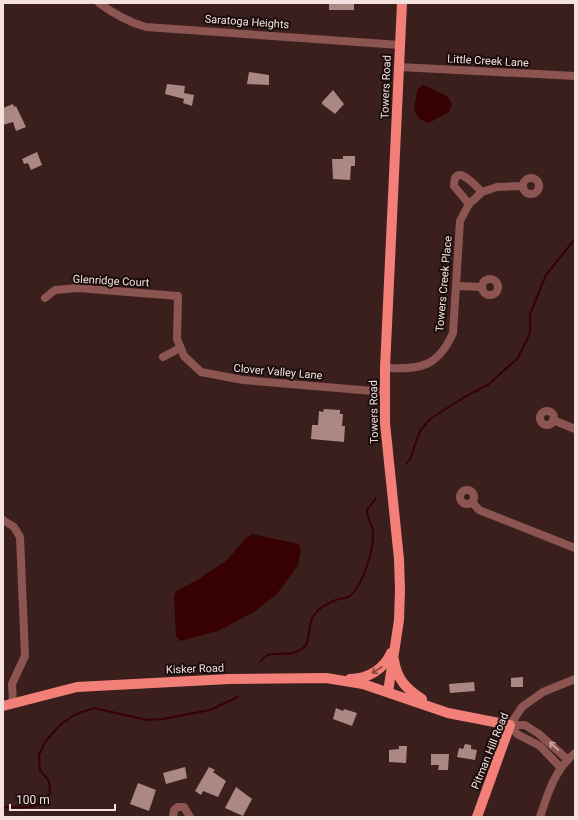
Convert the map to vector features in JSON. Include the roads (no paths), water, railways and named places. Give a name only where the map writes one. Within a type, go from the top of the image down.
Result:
[{"type":"main road","name":"Towers Road","points":[[388,692],[396,638],[400,590],[399,559],[387,452],[385,368],[402,3]]},
{"type":"main road","points":[[339,679],[360,678],[381,668],[388,659],[396,638]]},
{"type":"main road","points":[[394,653],[398,676],[405,687],[439,710]]},
{"type":"main road","name":"Kisker Road","points":[[3,706],[77,687],[229,679],[339,679],[388,692]]},
{"type":"main road","points":[[388,692],[439,710],[510,725]]},
{"type":"main road","name":"Pitman Hill Road","points":[[477,817],[510,725]]},
{"type":"street","name":"Saratoga Heights","points":[[99,3],[121,18],[133,24],[146,27],[400,45]]},
{"type":"street","name":"Little Creek Lane","points":[[399,67],[575,76]]},
{"type":"street","points":[[469,204],[454,186],[456,177],[460,175],[467,177],[482,192]]},
{"type":"street","name":"Towers Creek Place","points":[[385,368],[408,369],[422,367],[436,359],[447,348],[453,333],[460,221],[469,204],[482,192],[497,187],[522,186]]},
{"type":"street","points":[[456,286],[482,287]]},
{"type":"street","name":"Glenridge Court","points":[[45,298],[55,290],[78,288],[178,296]]},
{"type":"street","name":"Clover Valley Lane","points":[[178,296],[176,332],[180,348],[192,364],[201,372],[215,376],[243,380],[385,392]]},
{"type":"street","points":[[163,357],[180,348]]},
{"type":"street","points":[[553,420],[575,428]]},
{"type":"street","points":[[472,502],[479,510],[575,548]]},
{"type":"street","points":[[3,520],[14,527],[20,537],[25,656],[12,684],[13,703]]},
{"type":"street","name":"Pitman Hill Road","points":[[510,725],[522,707],[543,692],[575,679]]},
{"type":"street","points":[[510,725],[525,725],[539,734],[567,759]]},
{"type":"street","points":[[510,725],[517,734],[534,742],[560,767]]},
{"type":"street","points":[[534,742],[539,734]]},
{"type":"street","points":[[540,817],[547,794],[560,767],[575,753]]},
{"type":"street","points":[[173,817],[174,810],[178,806],[184,807],[190,817]]},
{"type":"waterway","points":[[406,464],[410,459],[420,431],[430,419],[463,398],[489,384],[518,358],[530,333],[530,314],[546,275],[575,239]]},
{"type":"waterway","points":[[261,661],[269,655],[290,654],[304,647],[307,643],[311,620],[316,613],[330,602],[348,597],[358,586],[366,568],[373,540],[373,530],[367,510],[376,498]]},
{"type":"waterway","points":[[3,809],[6,807],[30,807],[40,803],[50,794],[49,781],[40,770],[39,755],[45,742],[60,725],[74,715],[94,708],[147,720],[163,719],[210,710],[238,697]]}]
